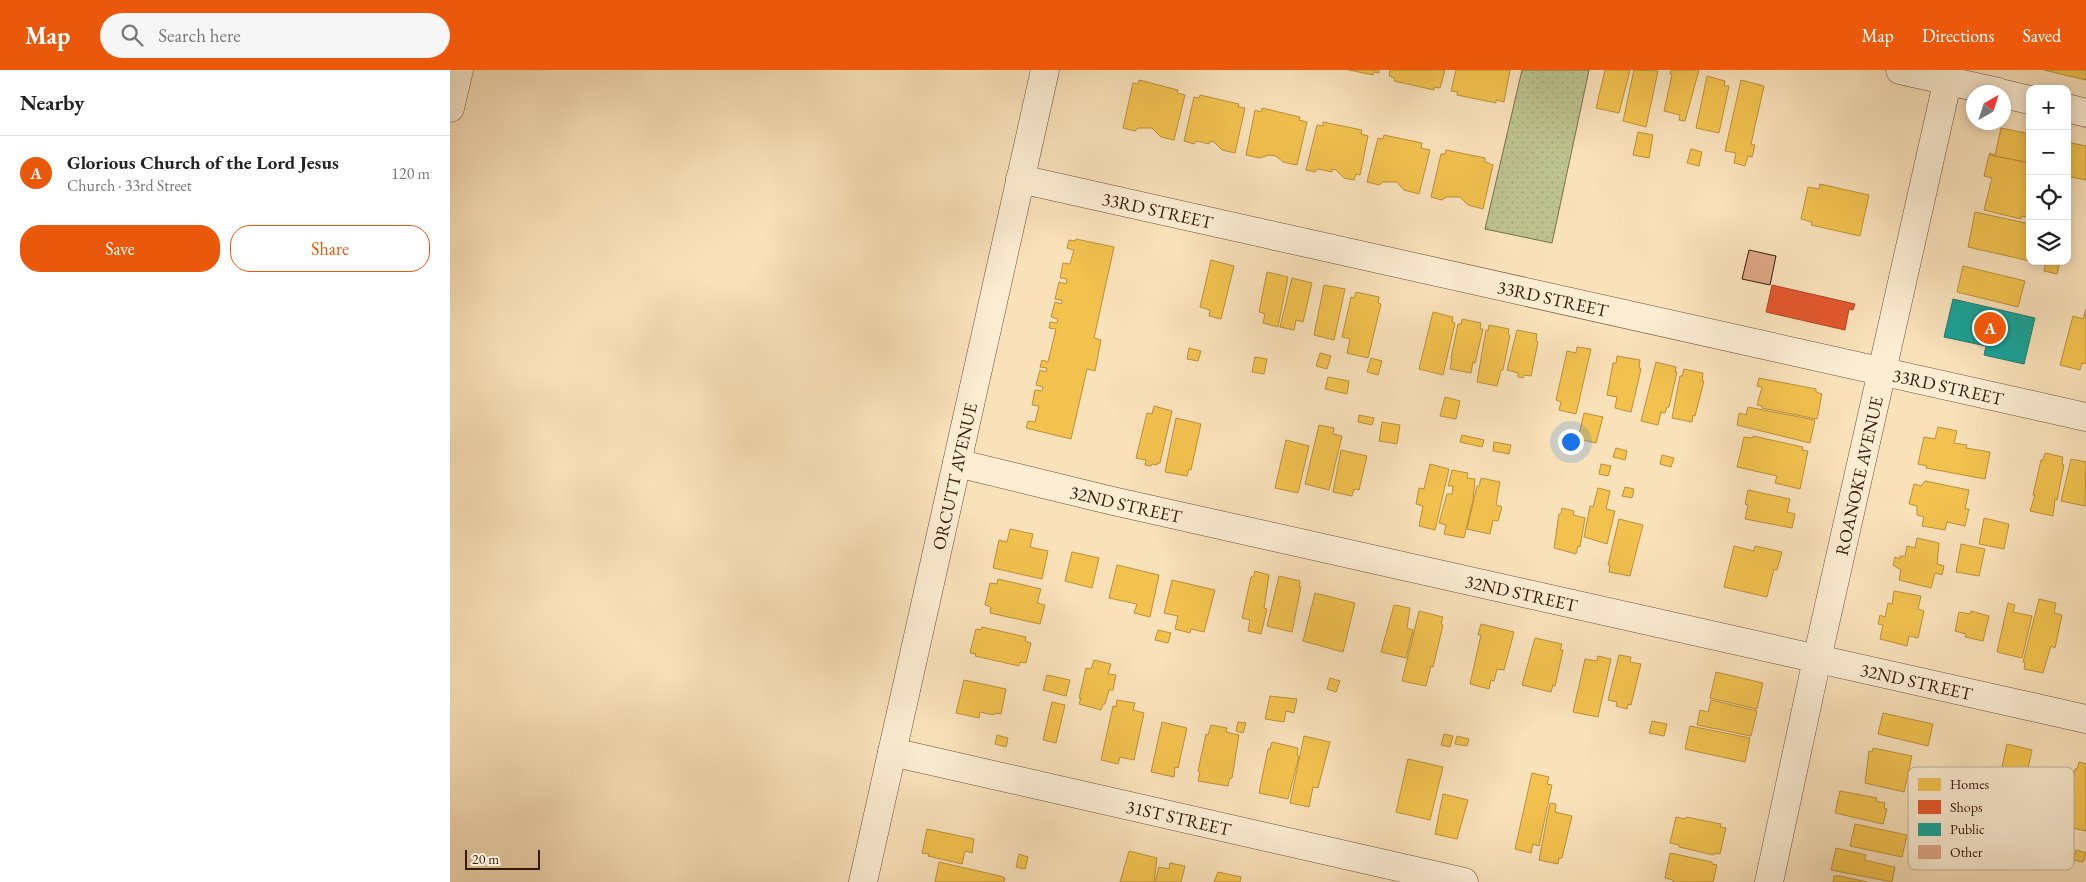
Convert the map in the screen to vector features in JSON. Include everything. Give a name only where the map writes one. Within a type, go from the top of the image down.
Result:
[{"type":"street","points":[[450,108],[459,70]]},
{"type":"street","name":"ORCUTT AVENUE","points":[[863,882],[1045,70]]},
{"type":"street","points":[[1900,70],[1949,75],[1978,85]]},
{"type":"street","name":"ROANOKE AVENUE","points":[[1769,882],[1817,659],[1949,75]]},
{"type":"street","points":[[2011,96],[2026,99]]},
{"type":"street","points":[[2071,109],[2086,112]]},
{"type":"street","name":"33RD STREET","points":[[1020,179],[2086,417]]},
{"type":"street","name":"32ND STREET","points":[[957,463],[1113,501],[2086,720]]},
{"type":"street","name":"31ST STREET","points":[[892,752],[1464,882]]},
{"type":"green space","points":[[1522,70],[1589,70],[1552,243],[1485,229]]},
{"type":"building: Homes","points":[[1349,70],[1379,70],[1379,73],[1374,72],[1373,75]]},
{"type":"building: Homes","points":[[1390,70],[1445,70],[1440,88],[1434,87],[1434,90],[1394,81],[1395,78],[1389,76]]},
{"type":"building: Homes","points":[[1456,70],[1510,70],[1504,102],[1496,100],[1496,103],[1457,95],[1458,92],[1451,91]]},
{"type":"building: Homes","points":[[1605,70],[1630,70],[1619,113],[1596,108]]},
{"type":"building: Homes","points":[[1634,70],[1658,71],[1646,127],[1623,121]]},
{"type":"building: Homes","points":[[1671,70],[1699,70],[1685,121],[1679,120],[1680,115],[1664,111],[1672,75],[1670,74]]},
{"type":"building: Homes","points":[[2044,70],[2086,70],[2086,80]]},
{"type":"building: Homes","points":[[1707,76],[1725,81],[1724,86],[1729,86],[1719,133],[1696,128]]},
{"type":"building: Homes","points":[[1139,80],[1178,90],[1177,93],[1185,95],[1174,140],[1161,137],[1152,128],[1138,128],[1135,131],[1123,128],[1133,83],[1138,84]]},
{"type":"building: Homes","points":[[1741,80],[1764,86],[1751,144],[1755,145],[1752,157],[1748,156],[1745,166],[1734,163],[1736,153],[1725,151]]},
{"type":"building: Homes","points":[[1200,95],[1239,104],[1238,107],[1245,108],[1235,153],[1222,150],[1214,142],[1210,141],[1209,144],[1197,141],[1194,144],[1184,141],[1194,97],[1199,98]]},
{"type":"building: Homes","points":[[1262,108],[1300,117],[1299,120],[1307,122],[1297,165],[1283,162],[1276,156],[1269,155],[1259,158],[1246,155],[1255,110],[1261,112]]},
{"type":"building: Homes","points":[[1323,122],[1362,130],[1361,134],[1368,136],[1360,175],[1356,174],[1354,180],[1344,178],[1336,170],[1332,169],[1332,172],[1318,169],[1315,172],[1306,170],[1317,125],[1323,126]]},
{"type":"building: Homes","points":[[2001,130],[2026,133],[2026,162],[1989,155],[1990,153],[1995,155]]},
{"type":"building: Homes","points":[[1638,132],[1653,135],[1649,158],[1633,155]]},
{"type":"building: Homes","points":[[1384,135],[1422,143],[1421,148],[1430,150],[1419,194],[1404,190],[1397,182],[1383,182],[1379,185],[1367,182],[1378,138],[1383,139]]},
{"type":"building: Homes","points":[[2071,143],[2086,146],[2086,180],[2071,177]]},
{"type":"building: Homes","points":[[1691,149],[1702,152],[1699,166],[1687,163]]},
{"type":"building: Homes","points":[[1446,150],[1485,158],[1485,162],[1493,165],[1483,209],[1468,205],[1460,197],[1446,197],[1442,200],[1431,197],[1441,154],[1445,154]]},
{"type":"building: Homes","points":[[1989,155],[2026,162],[2026,217],[2021,216],[2021,219],[1984,210],[1992,178],[1984,176]]},
{"type":"building: Homes","points":[[1820,184],[1869,195],[1860,236],[1811,225],[1812,222],[1801,219],[1808,187],[1819,189]]},
{"type":"building: Homes","points":[[1975,212],[2026,223],[2026,260],[1968,247]]},
{"type":"building: Homes","points":[[1076,239],[1114,247],[1094,338],[1101,340],[1095,371],[1087,369],[1071,439],[1026,428],[1028,421],[1035,422],[1039,406],[1032,405],[1035,390],[1042,391],[1043,387],[1036,385],[1040,370],[1046,372],[1047,368],[1040,367],[1042,360],[1048,362],[1056,329],[1049,328],[1050,322],[1057,323],[1058,319],[1051,317],[1055,302],[1061,304],[1062,300],[1055,299],[1059,282],[1066,284],[1067,279],[1060,278],[1063,263],[1070,264],[1074,250],[1067,248],[1069,240],[1075,241]]},
{"type":"building: Homes","points":[[1211,260],[1234,266],[1221,319],[1209,316],[1210,310],[1200,307]]},
{"type":"building: Homes","points":[[2045,265],[2059,265],[2057,274],[2044,271]]},
{"type":"building: Homes","points":[[1963,266],[2025,281],[2018,307],[1957,292]]},
{"type":"building: Homes","points":[[1267,272],[1288,277],[1278,327],[1263,323],[1265,314],[1259,312]]},
{"type":"building: Homes","points":[[1292,278],[1312,283],[1303,322],[1296,320],[1294,330],[1280,327]]},
{"type":"building: Homes","points":[[1324,285],[1345,289],[1334,340],[1314,335]]},
{"type":"building: Homes","points":[[1356,292],[1379,297],[1378,303],[1381,304],[1368,358],[1347,353],[1350,339],[1342,337],[1351,297],[1354,298]]},
{"type":"building: Homes","points":[[2086,309],[2086,364],[2082,363],[2080,370],[2060,365],[2073,316],[2083,319]]},
{"type":"building: Homes","points":[[1433,312],[1453,317],[1452,322],[1455,323],[1443,375],[1419,369]]},
{"type":"building: Homes","points":[[1462,319],[1481,323],[1480,329],[1483,329],[1471,373],[1450,369],[1458,324],[1461,324]]},
{"type":"building: Homes","points":[[1489,325],[1509,329],[1508,334],[1510,335],[1503,370],[1501,370],[1497,386],[1477,382],[1486,330],[1488,331]]},
{"type":"building: Homes","points":[[1517,330],[1537,334],[1536,341],[1538,342],[1531,376],[1524,375],[1523,378],[1518,377],[1518,373],[1507,370]]},
{"type":"building: Homes","points":[[1577,347],[1591,349],[1576,414],[1559,410],[1561,402],[1556,400],[1567,351],[1576,353]]},
{"type":"building: Homes","points":[[1189,348],[1201,351],[1198,361],[1187,359]]},
{"type":"building: Homes","points":[[1320,353],[1331,356],[1327,369],[1316,366]]},
{"type":"building: Homes","points":[[1617,356],[1640,360],[1639,368],[1641,369],[1631,412],[1615,408],[1617,397],[1607,395],[1613,363],[1616,363]]},
{"type":"building: Homes","points":[[1255,357],[1267,359],[1264,374],[1252,372]]},
{"type":"building: Homes","points":[[1371,358],[1382,361],[1378,375],[1367,372]]},
{"type":"building: Homes","points":[[1656,362],[1676,367],[1675,372],[1677,372],[1669,407],[1667,407],[1665,413],[1661,412],[1658,425],[1641,421]]},
{"type":"building: Homes","points":[[1684,369],[1703,373],[1702,381],[1704,381],[1692,422],[1672,418],[1680,376],[1682,376]]},
{"type":"building: Homes","points":[[1328,377],[1349,381],[1347,394],[1325,389]]},
{"type":"building: Homes","points":[[1759,378],[1816,389],[1816,392],[1822,394],[1817,419],[1762,408],[1762,406],[1757,405],[1762,387],[1757,386]]},
{"type":"building: Homes","points":[[1445,397],[1460,401],[1456,419],[1440,416]]},
{"type":"building: Homes","points":[[1154,406],[1172,411],[1160,463],[1157,463],[1157,465],[1152,464],[1151,466],[1145,465],[1146,460],[1136,458],[1147,413],[1152,414]]},
{"type":"building: Homes","points":[[1748,407],[1815,420],[1810,443],[1737,425],[1739,413],[1746,415]]},
{"type":"building: Homes","points":[[1584,413],[1603,417],[1596,443],[1578,439]]},
{"type":"building: Homes","points":[[1359,415],[1374,418],[1372,425],[1358,422]]},
{"type":"building: Homes","points":[[1176,418],[1201,424],[1191,470],[1189,469],[1187,476],[1165,472]]},
{"type":"building: Homes","points":[[1382,422],[1400,425],[1397,444],[1379,441]]},
{"type":"building: Homes","points":[[1319,425],[1334,428],[1333,434],[1342,436],[1329,490],[1305,484]]},
{"type":"building: Homes","points":[[1938,427],[1957,431],[1954,443],[1967,445],[1966,448],[1990,452],[1985,479],[1926,468],[1927,466],[1918,464],[1924,437],[1935,439]]},
{"type":"building: Homes","points":[[1462,435],[1484,440],[1482,447],[1460,442]]},
{"type":"building: Homes","points":[[1753,436],[1803,447],[1802,450],[1808,451],[1800,489],[1775,483],[1777,476],[1737,467],[1744,437],[1752,438]]},
{"type":"building: Homes","points":[[1286,440],[1309,446],[1298,493],[1275,488]]},
{"type":"building: Homes","points":[[1494,442],[1511,445],[1509,454],[1493,451]]},
{"type":"building: Homes","points":[[1616,448],[1627,451],[1625,460],[1613,457]]},
{"type":"building: Homes","points":[[1341,450],[1367,456],[1359,490],[1354,489],[1352,496],[1333,492]]},
{"type":"building: Homes","points":[[2045,453],[2063,457],[2062,464],[2064,465],[2057,500],[2055,499],[2053,516],[2030,511],[2035,495],[2033,495],[2041,460],[2043,460]]},
{"type":"building: Homes","points":[[1662,455],[1674,458],[1671,467],[1660,464]]},
{"type":"building: Homes","points":[[2071,459],[2086,462],[2085,506],[2061,501]]},
{"type":"building: Homes","points":[[1430,464],[1449,469],[1435,530],[1419,526],[1423,506],[1416,504],[1419,488],[1424,489]]},
{"type":"building: Homes","points":[[1601,464],[1611,466],[1608,476],[1599,474]]},
{"type":"building: Homes","points":[[1452,470],[1468,473],[1467,478],[1475,479],[1473,500],[1464,538],[1444,534],[1446,525],[1439,523],[1447,494],[1452,494],[1453,486],[1448,486]]},
{"type":"building: Homes","points":[[1481,478],[1500,482],[1496,505],[1502,507],[1498,521],[1493,520],[1490,534],[1467,529],[1477,486],[1479,486]]},
{"type":"building: Homes","points":[[1925,481],[1969,490],[1965,509],[1969,509],[1965,526],[1947,522],[1945,530],[1922,526],[1924,517],[1917,515],[1917,506],[1909,504],[1914,484],[1921,486]]},
{"type":"building: Homes","points":[[1625,487],[1634,489],[1632,498],[1622,496]]},
{"type":"building: Homes","points":[[1598,488],[1610,491],[1606,509],[1615,511],[1607,544],[1584,537],[1590,506],[1593,507]]},
{"type":"building: Homes","points":[[1748,490],[1790,499],[1787,512],[1795,514],[1792,528],[1745,519],[1748,505],[1745,504]]},
{"type":"building: Homes","points":[[1562,508],[1574,511],[1573,515],[1585,518],[1580,547],[1578,546],[1576,554],[1554,548],[1559,514],[1561,514]]},
{"type":"building: Homes","points":[[1984,518],[2009,524],[2004,549],[1979,544]]},
{"type":"building: Homes","points":[[1619,519],[1643,525],[1630,576],[1609,572],[1610,565],[1608,565]]},
{"type":"building: Homes","points":[[1010,529],[1033,534],[1030,547],[1048,551],[1042,579],[993,568],[999,540],[1007,542]]},
{"type":"building: Homes","points":[[1917,538],[1939,543],[1937,564],[1944,566],[1942,575],[1935,573],[1931,588],[1899,580],[1901,570],[1893,565],[1895,557],[1900,559],[1900,556],[1905,556],[1907,546],[1915,548]]},
{"type":"building: Homes","points":[[1961,544],[1985,549],[1979,576],[1956,572]]},
{"type":"building: Homes","points":[[1734,546],[1754,551],[1755,546],[1782,552],[1777,570],[1774,569],[1767,597],[1724,587]]},
{"type":"building: Homes","points":[[1072,552],[1099,558],[1092,588],[1065,581]]},
{"type":"building: Homes","points":[[1117,565],[1159,575],[1150,617],[1134,613],[1137,604],[1109,598]]},
{"type":"building: Homes","points":[[1255,571],[1269,575],[1264,608],[1267,609],[1261,634],[1248,631],[1250,620],[1242,618],[1251,577],[1253,577]]},
{"type":"building: Homes","points":[[1279,576],[1300,581],[1299,587],[1301,587],[1292,632],[1267,626]]},
{"type":"building: Homes","points":[[998,579],[1041,589],[1037,603],[1045,605],[1040,624],[990,613],[991,607],[985,605],[990,583],[997,584]]},
{"type":"building: Homes","points":[[1172,580],[1215,590],[1204,632],[1191,629],[1190,633],[1175,629],[1178,616],[1164,613]]},
{"type":"building: Homes","points":[[1894,591],[1921,596],[1918,609],[1924,611],[1918,638],[1909,636],[1907,646],[1880,639],[1883,625],[1878,624],[1880,615],[1885,617],[1888,603],[1892,604]]},
{"type":"building: Homes","points":[[1315,593],[1355,603],[1343,652],[1303,641]]},
{"type":"building: Homes","points":[[2039,599],[2056,603],[2054,613],[2062,615],[2055,648],[2051,646],[2043,673],[2024,669],[2025,662],[2023,662]]},
{"type":"building: Homes","points":[[2008,603],[2015,605],[2013,612],[2032,616],[2022,658],[1997,652]]},
{"type":"building: Homes","points":[[1394,605],[1410,608],[1407,628],[1413,630],[1406,658],[1381,652]]},
{"type":"building: Homes","points":[[1419,611],[1443,617],[1441,624],[1443,625],[1433,667],[1431,666],[1426,686],[1402,681]]},
{"type":"building: Homes","points":[[1971,611],[1989,616],[1983,641],[1965,637],[1966,634],[1955,631],[1959,612],[1970,614]]},
{"type":"building: Homes","points":[[1481,624],[1514,632],[1504,670],[1497,669],[1494,681],[1491,680],[1489,689],[1470,684],[1481,635],[1478,635]]},
{"type":"building: Homes","points":[[982,627],[1026,637],[1025,641],[1031,643],[1026,663],[1020,662],[1019,666],[975,656],[976,654],[970,653],[976,629],[981,630]]},
{"type":"building: Homes","points":[[1158,630],[1171,633],[1168,643],[1155,640]]},
{"type":"building: Homes","points":[[1535,638],[1562,644],[1560,650],[1563,650],[1555,686],[1553,685],[1551,692],[1522,685]]},
{"type":"building: Homes","points":[[1619,655],[1631,657],[1630,662],[1641,664],[1631,705],[1628,704],[1627,709],[1616,706],[1617,702],[1608,700]]},
{"type":"building: Homes","points":[[1598,656],[1611,659],[1598,717],[1573,712],[1585,659],[1597,661]]},
{"type":"building: Homes","points":[[1094,660],[1111,664],[1108,674],[1116,675],[1113,690],[1109,690],[1101,710],[1079,704],[1086,668],[1091,669]]},
{"type":"building: Homes","points":[[1716,672],[1763,683],[1757,709],[1710,698]]},
{"type":"building: Homes","points":[[1047,675],[1070,680],[1066,696],[1043,690]]},
{"type":"building: Homes","points":[[1330,678],[1340,681],[1336,692],[1327,689]]},
{"type":"building: Homes","points":[[964,680],[1006,689],[1001,714],[995,713],[994,715],[980,712],[979,718],[956,713]]},
{"type":"building: Homes","points":[[1270,696],[1297,699],[1294,713],[1286,711],[1284,722],[1265,719]]},
{"type":"building: Homes","points":[[1117,700],[1135,703],[1133,710],[1144,713],[1134,760],[1120,757],[1118,764],[1101,760],[1113,706],[1116,707]]},
{"type":"building: Homes","points":[[1711,700],[1757,711],[1751,736],[1697,725],[1700,710],[1708,712]]},
{"type":"building: Homes","points":[[1052,702],[1065,705],[1056,743],[1043,740]]},
{"type":"building: Homes","points":[[1883,713],[1933,724],[1928,746],[1878,734]]},
{"type":"building: Homes","points":[[1652,721],[1667,724],[1664,736],[1649,733]]},
{"type":"building: Homes","points":[[1162,722],[1187,728],[1178,768],[1175,767],[1174,777],[1151,772]]},
{"type":"building: Homes","points":[[1238,722],[1246,723],[1243,733],[1236,731]]},
{"type":"building: Homes","points":[[1211,725],[1227,728],[1226,732],[1239,735],[1232,778],[1230,778],[1228,786],[1198,781],[1200,772],[1198,771],[1206,734],[1208,735]]},
{"type":"building: Homes","points":[[1690,726],[1750,738],[1745,762],[1685,749]]},
{"type":"building: Homes","points":[[1444,734],[1453,736],[1450,747],[1441,745]]},
{"type":"building: Homes","points":[[997,735],[1008,738],[1006,747],[995,744]]},
{"type":"building: Homes","points":[[1304,736],[1330,742],[1318,788],[1313,787],[1309,807],[1290,803]]},
{"type":"building: Homes","points":[[1457,736],[1469,739],[1467,746],[1455,744]]},
{"type":"building: Homes","points":[[1272,742],[1298,748],[1297,755],[1299,756],[1288,799],[1259,793],[1268,749],[1270,749]]},
{"type":"building: Homes","points":[[2007,744],[2032,750],[2028,767],[2002,767]]},
{"type":"building: Homes","points":[[1873,748],[1912,756],[1908,767],[1904,792],[1865,783],[1869,751],[1872,752]]},
{"type":"building: Homes","points":[[1408,759],[1443,767],[1430,820],[1396,812]]},
{"type":"building: Homes","points":[[2079,762],[2086,764],[2086,831],[2074,828],[2074,774],[2075,769],[2077,769]]},
{"type":"building: Homes","points":[[1532,773],[1549,777],[1547,784],[1552,785],[1539,846],[1533,844],[1531,853],[1515,849]]},
{"type":"building: Homes","points":[[1840,791],[1877,798],[1876,801],[1885,803],[1884,808],[1887,809],[1883,824],[1835,813]]},
{"type":"building: Homes","points":[[1443,794],[1468,800],[1457,839],[1435,834]]},
{"type":"building: Homes","points":[[1550,803],[1556,804],[1555,812],[1572,816],[1562,858],[1559,858],[1558,864],[1539,860]]},
{"type":"building: Homes","points":[[1676,817],[1685,819],[1686,817],[1721,824],[1720,827],[1726,828],[1720,854],[1714,853],[1714,855],[1670,843]]},
{"type":"building: Homes","points":[[1855,824],[1907,835],[1902,857],[1850,846]]},
{"type":"building: Homes","points":[[927,829],[974,839],[972,853],[965,851],[962,864],[922,853]]},
{"type":"building: Homes","points":[[1836,848],[1866,855],[1864,860],[1895,867],[1892,882],[1831,870]]},
{"type":"building: Homes","points":[[2076,850],[2086,853],[2083,862],[2074,860]]},
{"type":"building: Homes","points":[[1129,851],[1157,858],[1154,882],[1120,882]]},
{"type":"building: Homes","points":[[1670,853],[1712,862],[1712,864],[1717,865],[1713,882],[1673,882],[1673,880],[1665,878]]},
{"type":"building: Homes","points":[[1019,854],[1028,857],[1025,869],[1016,867]]},
{"type":"building: Homes","points":[[939,862],[1000,876],[1005,878],[1004,882],[935,882]]},
{"type":"building: Homes","points":[[1170,863],[1185,866],[1181,882],[1155,882],[1159,867],[1169,869]]},
{"type":"building: Homes","points":[[1218,872],[1241,877],[1240,882],[1214,882]]},
{"type":"building: Homes","points":[[1834,876],[1840,876],[1867,882],[1833,882]]},
{"type":"building: Shops","points":[[1772,285],[1855,304],[1853,310],[1849,309],[1845,330],[1766,312]]},
{"type":"building: Public","points":[[1953,299],[2035,318],[2024,364],[1984,355],[1986,346],[1944,337]]},
{"type":"building: Other","points":[[1749,250],[1776,256],[1770,285],[1742,279]]},
{"type":"place","name":"Glorious Church of the Lord Jesus","points":[[1990,328]]}]
